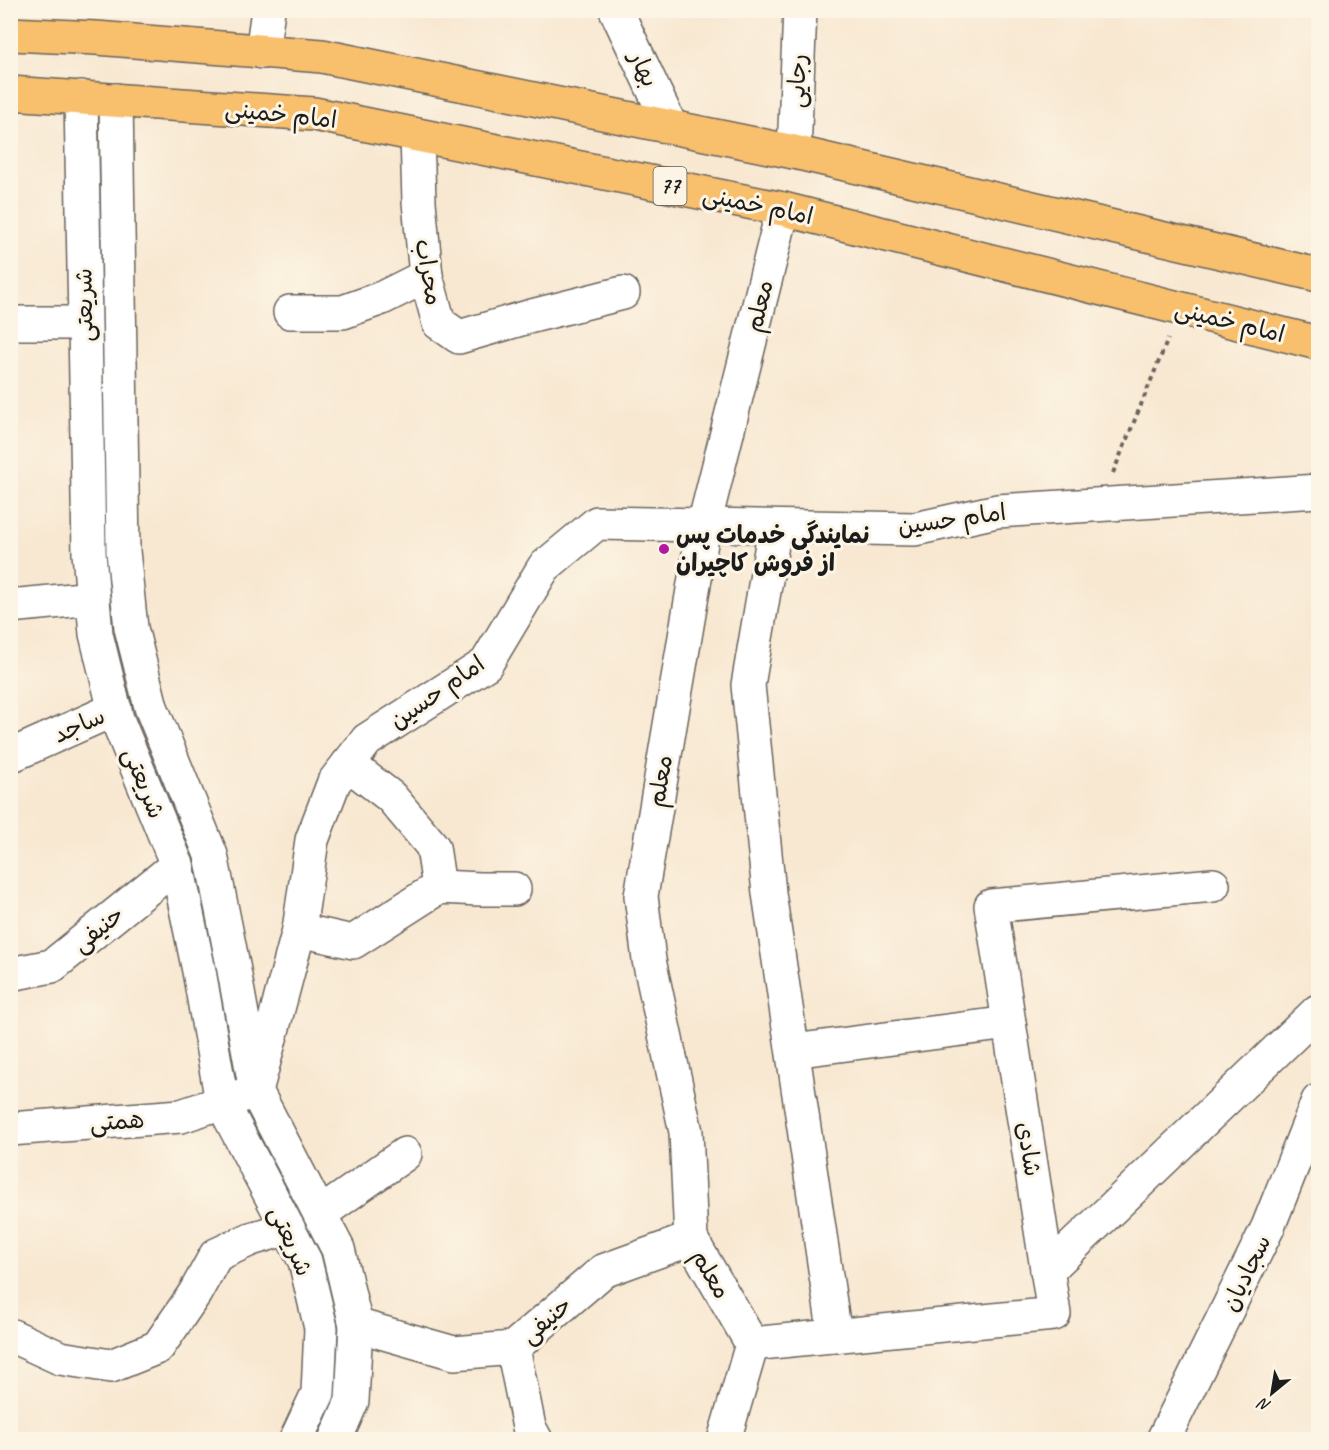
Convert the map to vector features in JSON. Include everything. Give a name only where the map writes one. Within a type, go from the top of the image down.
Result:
[{"type":"highway","points":[[10,34],[96,38],[322,56],[794,152],[1318,275]]},
{"type":"highway","name":"امام خمینی","points":[[10,93],[314,114],[783,209],[1318,343]]},
{"type":"street","points":[[262,52],[268,10]]},
{"type":"street","name":"بهار","points":[[616,10],[671,127]]},
{"type":"street","name":"رجایی","points":[[794,152],[800,10]]},
{"type":"street","name":"شریعتی","points":[[81,97],[89,553],[96,634],[117,719],[177,866],[199,971],[222,1102],[305,1262],[321,1328],[318,1393],[297,1440]]},
{"type":"street","name":"شریعتی","points":[[116,100],[123,551],[131,628],[151,707],[211,855],[256,1091],[338,1249],[356,1325],[352,1401],[335,1440]]},
{"type":"street","name":"محراب","points":[[417,135],[419,202],[426,276],[439,323],[459,337],[623,293]]},
{"type":"street","points":[[81,147],[117,146]]},
{"type":"street","name":"معلم","points":[[752,1344],[691,1239],[686,1132],[649,960],[641,896],[704,525],[783,209]]},
{"type":"street","points":[[290,312],[343,312],[382,298],[426,276]]},
{"type":"street","points":[[10,323],[84,322]]},
{"type":"street","name":"امام حسین","points":[[256,1091],[299,930],[312,840],[334,782],[367,740],[486,664],[544,567],[597,523],[915,529],[997,511],[1318,491]]},
{"type":"street","points":[[775,527],[748,685],[769,893],[835,1336]]},
{"type":"street","points":[[10,606],[93,598]]},
{"type":"street","name":"ساجد","points":[[10,756],[115,709]]},
{"type":"street","points":[[348,764],[392,797],[433,847],[439,887]]},
{"type":"street","name":"حنیفی","points":[[10,974],[52,966],[177,866]]},
{"type":"street","name":"شادی","points":[[752,1344],[1054,1314],[991,906],[1213,885]]},
{"type":"street","points":[[299,930],[353,942],[439,887],[480,890],[514,889]]},
{"type":"street","points":[[1047,1271],[1318,1011]]},
{"type":"street","points":[[793,1051],[1009,1023]]},
{"type":"street","name":"همتی","points":[[10,1129],[181,1116],[256,1091]]},
{"type":"street","name":"سجادیان","points":[[1163,1440],[1268,1227],[1316,1113]]},
{"type":"street","points":[[320,1215],[405,1154]]},
{"type":"street","points":[[10,1335],[60,1358],[111,1366],[158,1347],[195,1293],[216,1255],[251,1239],[288,1228]]},
{"type":"street","name":"حنیفی","points":[[356,1325],[454,1353],[513,1348],[603,1270],[691,1239]]},
{"type":"street","points":[[724,1440],[752,1344]]},
{"type":"street","points":[[513,1348],[529,1427],[536,1440]]},
{"type":"path","points":[[1100,504],[1180,308]]},
{"type":"place","name":"نمایندگی خدمات پس از فروش کاچیران","points":[[664,549]]}]
